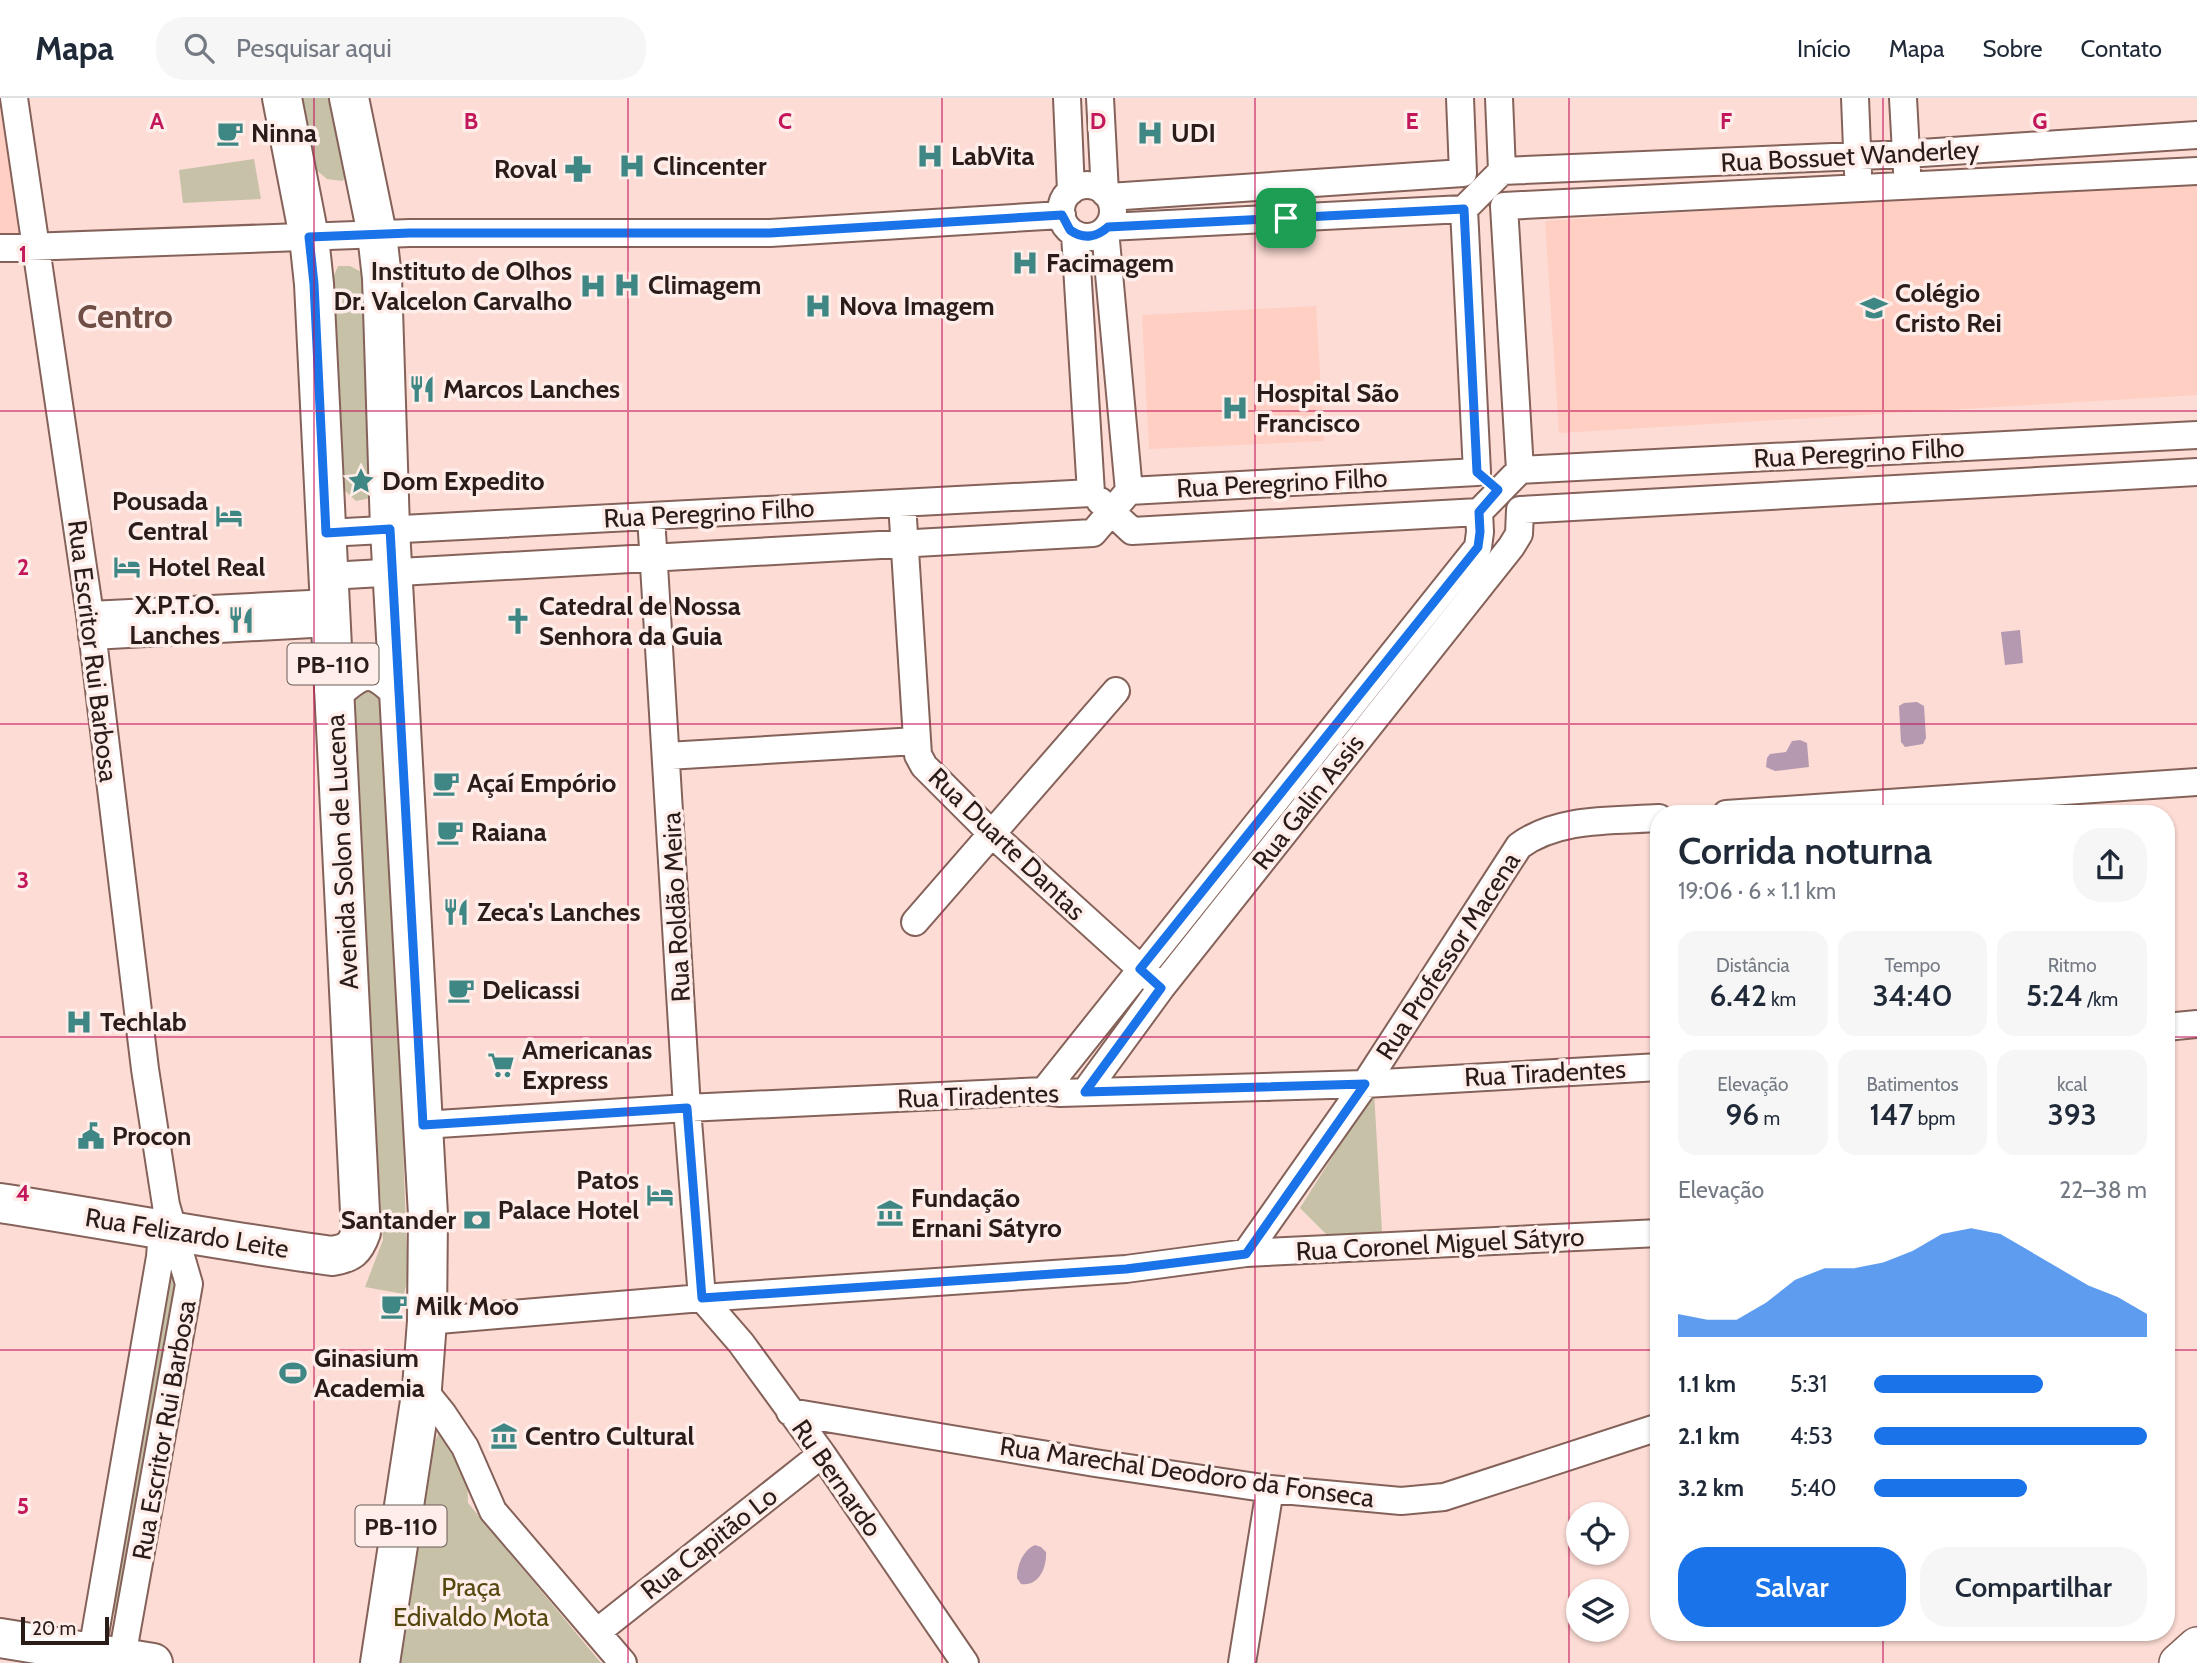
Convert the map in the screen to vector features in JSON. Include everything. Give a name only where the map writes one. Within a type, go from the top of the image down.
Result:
[{"type":"main road","name":"Avenida Solon de Lucena","points":[[282,98],[309,237],[314,284],[361,1232]]},
{"type":"main road","name":"PB-110","points":[[349,98],[377,234],[382,278],[390,529],[428,1215],[422,1388],[380,1663]]},
{"type":"main road","points":[[334,691],[352,676],[368,670],[384,675],[399,690]]},
{"type":"main road","name":"Rua Felizardo Leite","points":[[0,1203],[167,1221],[226,1242],[332,1256],[355,1248],[361,1232]]},
{"type":"main road","points":[[0,1638],[115,1659]]},
{"type":"street","name":"Rua Escritor Rui Barbosa","points":[[14,98],[91,625],[145,1069],[167,1221],[160,1257],[115,1659]]},
{"type":"street","points":[[1067,98],[1069,213],[1091,493],[1112,512],[1129,491],[1106,228],[1113,212],[1107,195],[1100,98]]},
{"type":"street","points":[[1460,98],[1463,173]]},
{"type":"street","points":[[1479,512],[1520,470],[1497,189],[1499,98]]},
{"type":"street","points":[[1855,98],[1858,189]]},
{"type":"street","points":[[1903,98],[1908,187]]},
{"type":"street","name":"Rua Bossuet Wanderley","points":[[1497,189],[1857,156],[2197,135]]},
{"type":"street","name":"Rua Bossuet Wanderley","points":[[1497,189],[1858,189],[2197,171]]},
{"type":"street","points":[[1069,213],[1085,186],[1099,188],[1107,195],[1463,173],[1497,189]]},
{"type":"street","points":[[1069,213],[1088,237],[1106,228],[1464,209],[1497,189]]},
{"type":"street","points":[[1464,209],[1477,472],[1520,510]]},
{"type":"street","points":[[0,248],[377,234],[770,233],[1069,213]]},
{"type":"street","name":"Rua Peregrino Filho","points":[[1520,470],[2197,435]]},
{"type":"street","name":"Rua Peregrino Filho","points":[[1129,491],[1477,472]]},
{"type":"street","name":"Rua Peregrino Filho","points":[[1520,510],[2197,472]]},
{"type":"street","name":"Rua Peregrino Filho","points":[[326,533],[1091,493]]},
{"type":"street","name":"Rua Duarte Dantas","points":[[902,503],[918,755],[924,766],[992,834],[1161,988]]},
{"type":"street","name":"Rua Galin Assis","points":[[1085,1092],[1161,988],[1511,547],[1519,534],[1520,510]]},
{"type":"street","name":"Rua Peregrino Filho","points":[[91,625],[330,601],[393,572],[1093,533],[1112,512],[1132,531],[1479,512]]},
{"type":"street","name":"Rua Galin Assis","points":[[1044,1091],[1478,547],[1479,512]]},
{"type":"street","name":"Rua Roldão Meira","points":[[651,516],[687,1108],[702,1298]]},
{"type":"street","points":[[915,922],[1115,691]]},
{"type":"street","points":[[667,756],[916,741]]},
{"type":"street","points":[[1902,805],[2197,782]]},
{"type":"street","name":"Rua Professor Macena","points":[[1246,1254],[1365,1084],[1519,846],[1539,833],[1584,822],[1650,818]]},
{"type":"street","points":[[2175,1026],[2197,1024]]},
{"type":"street","name":"Rua Tiradentes","points":[[423,1125],[687,1108],[1044,1091],[1365,1084],[1650,1068]]},
{"type":"street","name":"Rua Coronel Miguel Sátyro","points":[[426,1321],[702,1298],[1126,1269],[1246,1254],[1650,1233]]},
{"type":"street","name":"Ru Bernardo","points":[[702,1298],[741,1343],[822,1454],[965,1663]]},
{"type":"street","points":[[422,1388],[465,1447],[493,1511],[623,1663]]},
{"type":"street","name":"Rua Marechal Deodoro da Fonseca","points":[[790,1412],[1270,1489],[1401,1501],[1444,1497],[1650,1430]]},
{"type":"street","name":"Rua Capitão Lo","points":[[597,1632],[822,1454]]},
{"type":"street","points":[[1242,1663],[1270,1489]]},
{"type":"street","points":[[2178,1663],[2197,1646]]},
{"type":"shaded area","points":[[0,98],[14,98],[36,246],[0,248]]},
{"type":"shaded area","name":"Colégio Cristo Rei","points":[[2197,181],[2197,395],[1559,433],[1545,221]]},
{"type":"shaded area","name":"Hospital São Francisco","points":[[1316,306],[1324,441],[1149,449],[1142,315]]},
{"type":"shaded area","points":[[2020,630],[2023,663],[2005,665],[2001,632]]},
{"type":"shaded area","points":[[1917,702],[1924,706],[1926,738],[1923,744],[1905,747],[1901,742],[1899,706]]},
{"type":"shaded area","points":[[1792,741],[1807,743],[1809,767],[1775,771],[1766,767],[1770,754],[1786,752]]},
{"type":"shaded area","points":[[1035,1545],[1046,1552],[1043,1570],[1033,1582],[1021,1584],[1017,1578],[1018,1568],[1024,1554]]},
{"type":"green space","points":[[295,98],[338,98],[351,158],[343,181],[327,179],[309,164]]},
{"type":"green space","points":[[254,159],[261,199],[183,203],[179,170]]},
{"type":"green space","points":[[338,266],[350,266],[367,275],[371,498],[356,501],[342,488],[330,285]]},
{"type":"green space","points":[[358,681],[395,703],[408,1278],[404,1294],[365,1287],[383,1240],[348,696]]},
{"type":"green space","points":[[1374,1091],[1382,1232],[1327,1235],[1300,1208]]},
{"type":"green space","points":[[165,1263],[185,1289],[125,1615],[105,1610]]},
{"type":"green space","name":"Praça Edivaldo Mota","points":[[442,1424],[466,1458],[468,1503],[601,1663],[400,1663],[430,1454]]},
{"type":"place","name":"Ninna","points":[[230,133]]},
{"type":"place","name":"UDI","points":[[1150,133]]},
{"type":"place","name":"LabVita","points":[[930,156]]},
{"type":"place","name":"Clincenter","points":[[632,166]]},
{"type":"place","name":"Roval","points":[[578,169]]},
{"type":"place","name":"Facimagem","points":[[1025,263]]},
{"type":"place","name":"Climagem","points":[[627,285]]},
{"type":"place","name":"Instituto de Olhos Dr. Valcelon Carvalho","points":[[593,286]]},
{"type":"place","name":"Nova Imagem","points":[[818,306]]},
{"type":"place","name":"Colégio Cristo Rei","points":[[1874,308]]},
{"type":"place","name":"Marcos Lanches","points":[[422,389]]},
{"type":"place","name":"Hospital São Francisco","points":[[1235,408]]},
{"type":"place","name":"Dom Expedito","points":[[361,481]]},
{"type":"place","name":"Pousada Central","points":[[229,516]]},
{"type":"place","name":"Hotel Real","points":[[127,567]]},
{"type":"place","name":"X.P.T.O. Lanches","points":[[241,620]]},
{"type":"place","name":"Catedral de Nossa Senhora da Guia","points":[[518,621]]},
{"type":"place","name":"Açaí Empório","points":[[446,783]]},
{"type":"place","name":"Raiana","points":[[450,832]]},
{"type":"place","name":"Zeca's Lanches","points":[[456,912]]},
{"type":"place","name":"Delicassi","points":[[461,990]]},
{"type":"place","name":"Techlab","points":[[79,1022]]},
{"type":"place","name":"Americanas Express","points":[[501,1065]]},
{"type":"place","name":"Procon","points":[[91,1136]]},
{"type":"place","name":"Patos Palace Hotel","points":[[660,1195]]},
{"type":"place","name":"Fundação Ernani Sátyro","points":[[890,1213]]},
{"type":"place","name":"Santander","points":[[477,1220]]},
{"type":"place","name":"Milk Moo","points":[[394,1306]]},
{"type":"place","name":"Ginasium Academia","points":[[293,1373]]},
{"type":"place","name":"Centro Cultural","points":[[504,1436]]},
{"type":"district","name":"Centro","points":[[125,316]]},
{"type":"route","points":[[1464,209],[1477,472],[1498,490],[1479,512],[1478,547],[1140,969],[1161,988],[1085,1092],[1365,1084],[1246,1254],[1126,1269],[702,1298],[687,1108],[423,1125],[390,529],[326,533],[314,284],[309,237],[410,233],[770,233],[1062,215],[1070,230],[1088,237],[1100,234],[1108,227],[1286,218],[1464,209]]}]
